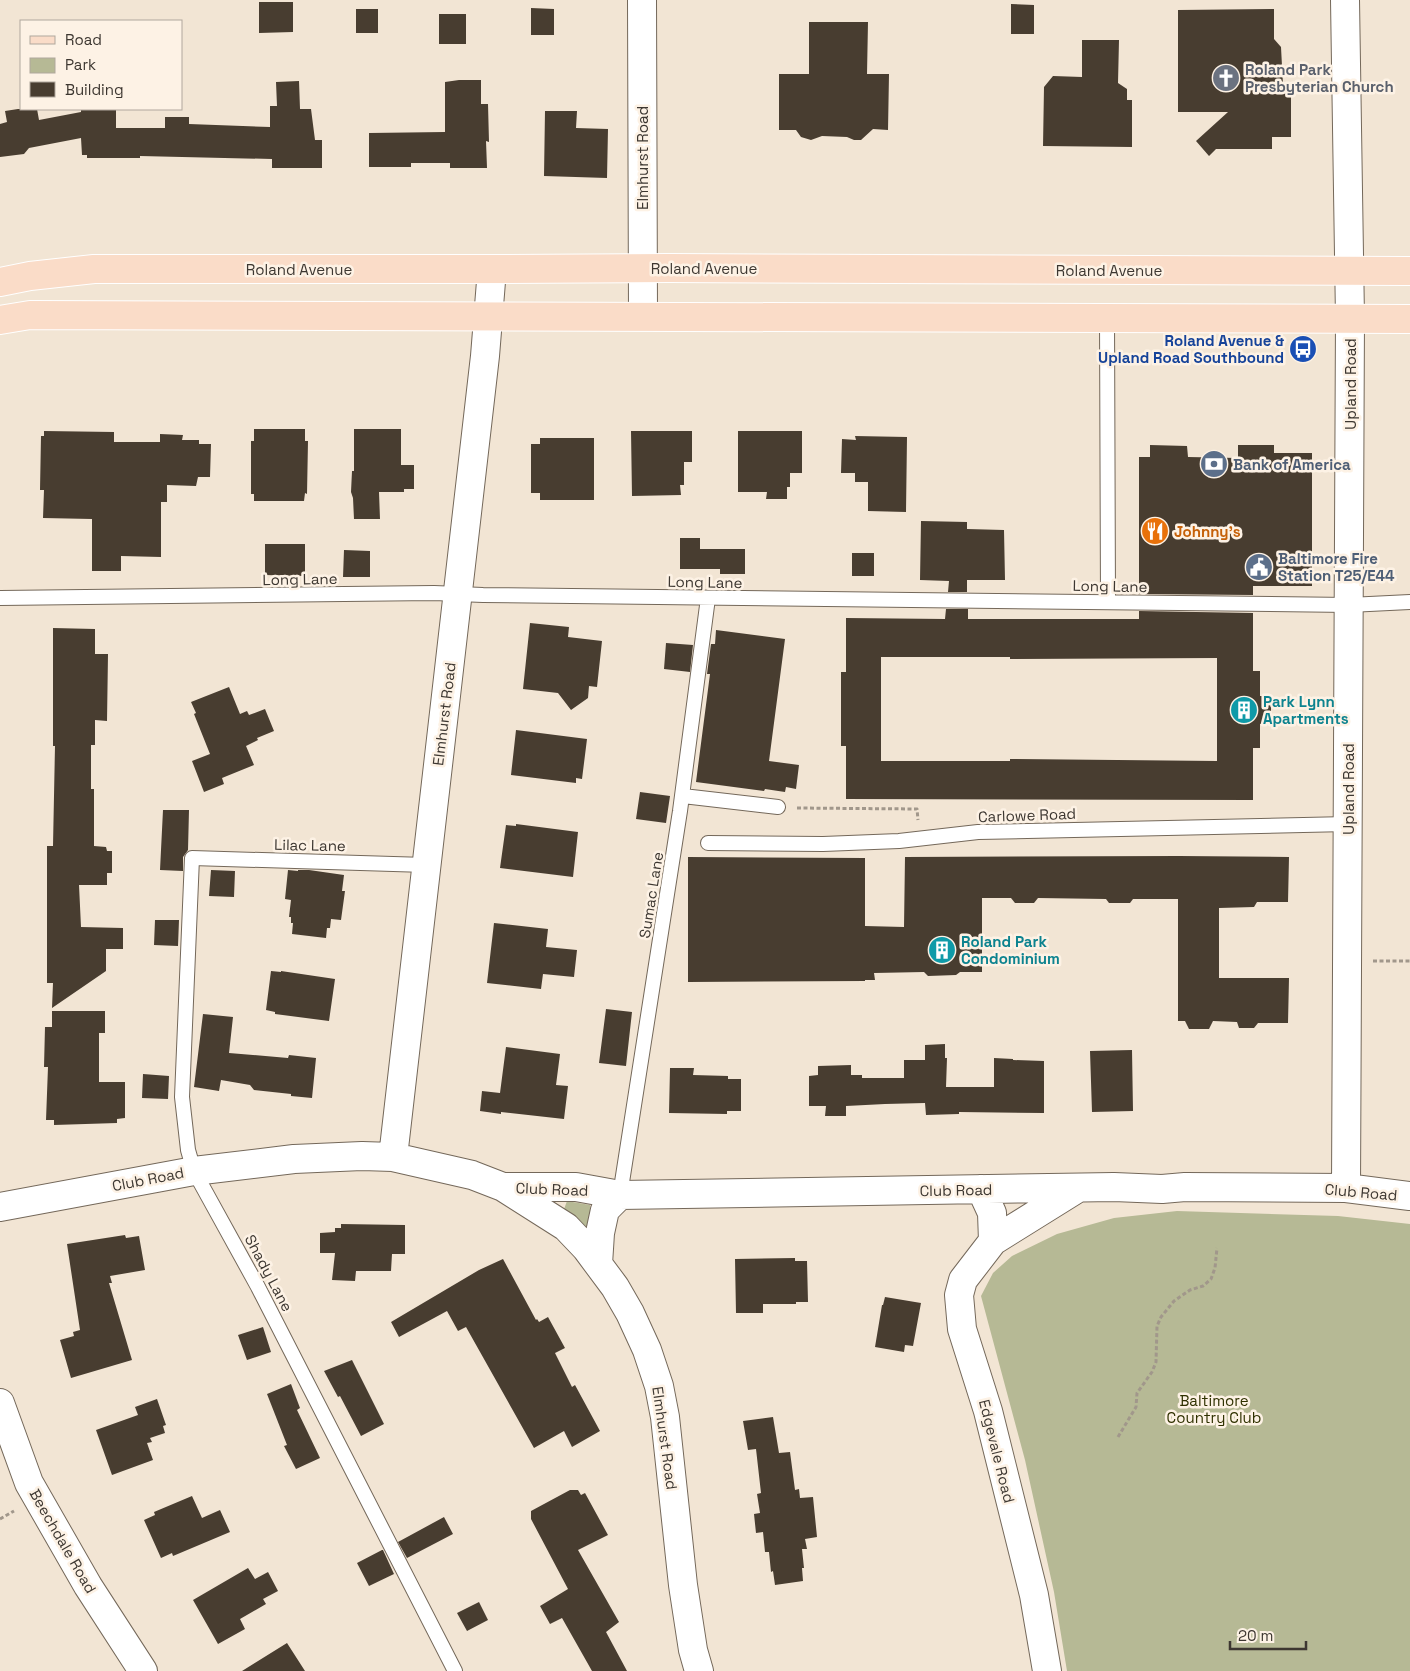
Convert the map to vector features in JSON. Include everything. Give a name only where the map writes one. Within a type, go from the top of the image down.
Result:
[{"type":"main road","name":"Roland Avenue","points":[[0,282],[30,276],[94,269],[642,268],[1410,271]]},
{"type":"main road","points":[[0,320],[30,314],[1410,319]]},
{"type":"street","name":"Elmhurst Road","points":[[642,0],[643,315]]},
{"type":"street","name":"Upland Road","points":[[1345,0],[1350,271],[1346,1188]]},
{"type":"street","name":"Elmhurst Road","points":[[393,1157],[458,595],[489,316],[492,269]]},
{"type":"street","name":"Club Road","points":[[0,1208],[194,1171],[332,1156],[393,1157],[472,1175],[503,1187],[566,1228],[586,1248],[598,1264]]},
{"type":"street","name":"Club Road","points":[[503,1187],[576,1187],[620,1195],[1114,1187],[1346,1188],[1410,1196]]},
{"type":"street","name":"Edgevale Road","points":[[1047,1671],[1034,1596],[988,1411],[962,1330],[959,1295],[963,1280],[993,1242],[1078,1188]]},
{"type":"street","points":[[981,1189],[992,1212],[993,1242]]},
{"type":"street","points":[[598,1264],[600,1233],[605,1210],[620,1195]]},
{"type":"street","name":"Elmhurst Road","points":[[598,1264],[615,1287],[630,1313],[659,1386],[665,1417],[685,1594],[693,1650],[699,1671]]},
{"type":"street","name":"Beechdale Road","points":[[0,1403],[29,1483],[88,1586],[143,1671]]},
{"type":"lane","points":[[1107,317],[1108,602]]},
{"type":"lane","name":"Long Lane","points":[[0,598],[434,593],[458,595],[1349,605],[1410,602]]},
{"type":"lane","name":"Sumac Lane","points":[[620,1195],[682,796],[708,598]]},
{"type":"lane","points":[[682,796],[778,807]]},
{"type":"lane","name":"Carlowe Road","points":[[708,843],[823,844],[899,840],[978,832],[1348,824]]},
{"type":"lane","name":"Lilac Lane","points":[[192,858],[426,865]]},
{"type":"lane","name":"Shady Lane","points":[[192,858],[182,1097],[188,1150],[194,1171],[258,1287],[455,1671]]},
{"type":"path","points":[[778,807],[917,810]]},
{"type":"path","points":[[1372,961],[1410,961]]},
{"type":"path","points":[[1118,1437],[1136,1406],[1137,1393],[1152,1372],[1156,1362],[1157,1326],[1161,1317],[1174,1301],[1190,1290],[1203,1286],[1211,1279],[1216,1248]]},
{"type":"path","points":[[0,1519],[17,1510]]},
{"type":"green space","points":[[567,1201],[590,1205],[592,1218],[587,1226],[580,1226],[563,1212]]},
{"type":"green space","name":"Baltimore Country Club","points":[[1177,1211],[1338,1216],[1410,1224],[1410,1671],[1067,1671],[1054,1592],[1025,1460],[981,1296],[993,1273],[1012,1256],[1057,1234],[1114,1218]]},
{"type":"building","points":[[259,2],[293,2],[293,32],[259,33]]},
{"type":"building","points":[[1011,4],[1034,5],[1034,34],[1011,34]]},
{"type":"building","points":[[531,8],[554,9],[554,35],[531,35]]},
{"type":"building","points":[[356,9],[378,9],[378,33],[356,33]]},
{"type":"building","name":"Roland Park Presbyterian Church","points":[[1274,9],[1274,39],[1281,47],[1283,85],[1291,84],[1291,137],[1272,137],[1272,149],[1216,149],[1209,156],[1196,141],[1228,112],[1178,112],[1178,10]]},
{"type":"building","points":[[439,14],[466,14],[466,44],[439,44]]},
{"type":"building","points":[[809,22],[868,22],[867,74],[889,74],[888,130],[873,129],[861,140],[847,137],[822,136],[811,140],[801,137],[796,130],[779,130],[779,74],[809,74]]},
{"type":"building","points":[[1082,40],[1119,40],[1118,83],[1127,89],[1127,100],[1132,100],[1132,147],[1043,146],[1044,87],[1053,76],[1082,77]]},
{"type":"building","points":[[481,80],[481,104],[488,104],[489,142],[486,141],[487,168],[450,168],[450,163],[411,163],[411,167],[369,167],[369,133],[445,132],[445,82]]},
{"type":"building","points":[[299,81],[300,109],[311,109],[315,140],[322,140],[322,168],[272,168],[272,159],[140,156],[140,158],[87,158],[87,155],[82,155],[81,138],[29,148],[24,154],[0,157],[0,124],[7,122],[5,111],[18,109],[37,110],[39,120],[81,112],[81,110],[116,110],[116,128],[165,128],[165,117],[189,117],[189,124],[270,127],[270,106],[277,106],[276,82]]},
{"type":"building","points":[[545,111],[577,111],[576,128],[608,129],[607,178],[544,176]]},
{"type":"building","points":[[254,429],[305,429],[305,441],[308,441],[307,494],[305,493],[304,501],[254,501],[254,494],[251,494],[251,441],[254,441]]},
{"type":"building","points":[[354,429],[401,429],[401,465],[414,465],[414,489],[404,489],[404,492],[379,492],[380,519],[354,519],[351,492],[352,471],[354,471]]},
{"type":"building","points":[[44,431],[114,432],[114,442],[160,442],[160,434],[183,435],[182,440],[199,440],[199,444],[211,444],[210,477],[198,477],[196,486],[167,485],[167,502],[161,502],[161,557],[121,556],[121,571],[92,571],[92,519],[43,518],[44,490],[40,490],[41,436],[44,436]]},
{"type":"building","points":[[631,431],[692,431],[692,462],[684,462],[684,485],[680,485],[681,495],[632,496]]},
{"type":"building","points":[[738,431],[802,431],[802,473],[790,473],[790,487],[787,487],[787,499],[766,499],[767,492],[738,492]]},
{"type":"building","points":[[855,436],[907,437],[906,512],[868,511],[868,482],[855,482],[855,473],[841,473],[842,439],[856,440]]},
{"type":"building","points":[[540,438],[594,438],[594,500],[540,500],[540,493],[531,493],[531,444],[540,444]]},
{"type":"building","points":[[1150,445],[1187,446],[1188,457],[1238,458],[1238,445],[1274,445],[1274,453],[1312,453],[1312,586],[1253,586],[1253,595],[1139,594],[1139,457],[1150,457]]},
{"type":"building","points":[[921,521],[967,522],[967,529],[1004,530],[1005,580],[967,580],[967,592],[948,592],[949,581],[920,580]]},
{"type":"building","points":[[680,538],[700,538],[700,549],[745,549],[745,574],[720,574],[720,569],[680,569]]},
{"type":"building","points":[[265,544],[305,544],[305,576],[265,575]]},
{"type":"building","points":[[344,550],[370,551],[370,577],[343,577]]},
{"type":"building","points":[[852,553],[874,553],[874,576],[852,576]]},
{"type":"building","name":"Park Lynn Apartments","points":[[946,609],[968,609],[968,619],[1139,619],[1139,611],[1253,613],[1253,671],[1260,671],[1260,696],[1271,696],[1271,724],[1260,724],[1260,748],[1253,748],[1253,800],[846,799],[846,746],[841,746],[841,672],[846,672],[846,618],[945,619]],"holes":[[[881,657],[1010,657],[1010,659],[1217,658],[1217,761],[1010,759],[1010,761],[881,761]]]},
{"type":"building","points":[[530,623],[569,627],[568,637],[602,641],[597,687],[589,686],[588,698],[571,710],[558,693],[523,689]]},
{"type":"building","points":[[53,628],[95,629],[95,654],[108,654],[107,721],[95,720],[95,745],[91,745],[91,789],[94,789],[94,846],[106,847],[107,851],[112,851],[112,873],[107,873],[107,885],[79,885],[81,927],[123,928],[123,949],[106,949],[106,971],[52,1008],[53,983],[47,983],[47,846],[53,846],[55,746],[53,746]]},
{"type":"building","points":[[716,630],[785,639],[769,761],[799,765],[796,789],[786,787],[785,792],[765,789],[764,791],[696,782],[710,674],[707,674],[711,644],[715,644]]},
{"type":"building","points":[[666,643],[693,645],[690,672],[664,669]]},
{"type":"building","points":[[229,687],[240,714],[247,711],[249,715],[265,709],[274,731],[257,738],[258,740],[246,746],[254,765],[222,778],[224,784],[204,792],[192,761],[210,754],[191,702]]},
{"type":"building","points":[[516,730],[587,739],[582,779],[576,778],[576,783],[511,775]]},
{"type":"building","points":[[640,792],[670,796],[666,823],[636,819]]},
{"type":"building","points":[[163,810],[189,810],[188,850],[183,857],[183,871],[160,870]]},
{"type":"building","points":[[516,824],[578,832],[573,877],[500,868],[506,825],[516,826]]},
{"type":"building","points":[[688,857],[865,858],[865,926],[904,927],[905,857],[1289,857],[1288,902],[1257,902],[1254,907],[1219,908],[1219,978],[1289,978],[1288,1023],[1258,1023],[1254,1028],[1239,1028],[1237,1022],[1213,1021],[1209,1029],[1189,1029],[1185,1021],[1178,1021],[1178,899],[1133,899],[1130,903],[1109,903],[1106,899],[1038,898],[1034,903],[1015,903],[1011,898],[982,898],[982,972],[960,972],[956,975],[928,976],[924,972],[874,973],[875,980],[865,981],[688,982]]},
{"type":"building","points":[[211,870],[235,871],[234,897],[209,896]]},
{"type":"building","points":[[288,870],[309,870],[344,875],[342,891],[345,891],[341,920],[331,919],[330,928],[327,928],[326,938],[292,934],[293,923],[291,923],[291,917],[289,917],[291,900],[285,899]]},
{"type":"building","points":[[155,920],[179,920],[178,946],[154,945]]},
{"type":"building","points":[[494,923],[548,929],[546,947],[577,950],[574,977],[543,974],[541,989],[487,983]]},
{"type":"building","points":[[271,971],[335,979],[329,1021],[275,1014],[275,1012],[266,1010]]},
{"type":"building","points":[[606,1009],[632,1012],[626,1066],[599,1063]]},
{"type":"building","points":[[52,1011],[105,1011],[105,1033],[99,1033],[99,1082],[125,1082],[125,1118],[117,1119],[117,1123],[54,1125],[54,1120],[46,1120],[48,1067],[44,1067],[45,1027],[52,1027]]},
{"type":"building","points":[[203,1014],[233,1017],[229,1053],[288,1058],[289,1055],[316,1058],[312,1098],[254,1090],[250,1085],[221,1080],[219,1091],[194,1087]]},
{"type":"building","points":[[945,1044],[945,1058],[947,1058],[946,1087],[994,1087],[994,1058],[1044,1061],[1044,1113],[959,1112],[959,1114],[926,1115],[925,1103],[846,1106],[846,1116],[825,1116],[826,1106],[809,1106],[809,1076],[818,1075],[818,1066],[851,1065],[851,1075],[862,1075],[862,1078],[904,1078],[904,1060],[925,1060],[925,1045]]},
{"type":"building","points":[[506,1047],[560,1054],[556,1085],[568,1086],[564,1119],[480,1111],[482,1091],[500,1093]]},
{"type":"building","points":[[1132,1050],[1133,1111],[1092,1112],[1090,1051]]},
{"type":"building","points":[[670,1068],[694,1068],[693,1075],[728,1076],[728,1079],[741,1079],[741,1111],[727,1111],[727,1114],[669,1113]]},
{"type":"building","points":[[143,1074],[169,1076],[168,1099],[142,1098]]},
{"type":"building","points":[[341,1224],[405,1225],[405,1254],[392,1254],[391,1271],[356,1271],[355,1281],[332,1280],[335,1253],[320,1253],[320,1233],[335,1232],[335,1228],[341,1228]]},
{"type":"building","points":[[125,1235],[126,1238],[139,1236],[145,1270],[110,1276],[112,1283],[109,1283],[132,1360],[71,1378],[60,1340],[74,1336],[73,1332],[80,1330],[67,1244]]},
{"type":"building","points":[[795,1258],[795,1261],[807,1261],[808,1302],[763,1304],[763,1313],[736,1313],[735,1259]]},
{"type":"building","points":[[503,1259],[536,1320],[539,1322],[548,1317],[565,1348],[555,1353],[572,1387],[575,1385],[600,1431],[572,1447],[564,1431],[534,1448],[466,1327],[458,1331],[447,1311],[399,1337],[391,1322],[479,1270]]},
{"type":"building","points":[[885,1297],[921,1303],[913,1346],[905,1345],[904,1352],[875,1347]]},
{"type":"building","points":[[263,1327],[271,1352],[247,1360],[238,1335]]},
{"type":"building","points":[[352,1360],[384,1424],[361,1436],[340,1396],[338,1397],[324,1371]]},
{"type":"building","points":[[291,1384],[300,1408],[297,1410],[320,1458],[296,1469],[284,1446],[287,1445],[267,1394]]},
{"type":"building","points":[[157,1399],[166,1425],[163,1426],[165,1433],[150,1438],[152,1442],[147,1443],[153,1460],[112,1475],[96,1430],[138,1415],[135,1407]]},
{"type":"building","points":[[773,1417],[779,1453],[790,1452],[795,1490],[799,1489],[800,1498],[813,1497],[817,1537],[805,1539],[807,1549],[802,1549],[803,1581],[775,1585],[773,1571],[771,1572],[769,1552],[765,1552],[763,1532],[756,1533],[754,1514],[760,1513],[757,1494],[761,1493],[756,1449],[748,1450],[743,1421]]},
{"type":"building","points":[[570,1490],[578,1490],[581,1495],[585,1493],[608,1535],[578,1550],[619,1622],[606,1632],[627,1671],[592,1671],[562,1618],[550,1624],[540,1606],[568,1589],[531,1519],[531,1511]]},
{"type":"building","points":[[192,1496],[202,1518],[220,1510],[230,1532],[173,1556],[172,1553],[161,1558],[144,1520],[155,1515],[154,1512]]},
{"type":"building","points":[[444,1517],[453,1534],[407,1558],[398,1542]]},
{"type":"building","points":[[382,1550],[394,1574],[369,1586],[357,1563]]},
{"type":"building","points":[[248,1568],[255,1579],[268,1572],[278,1591],[263,1599],[266,1604],[240,1619],[245,1629],[218,1644],[193,1600]]},
{"type":"building","points":[[479,1602],[488,1620],[467,1631],[457,1613]]},
{"type":"building","points":[[287,1643],[305,1671],[242,1671]]},
{"type":"place","name":"Roland Park Presbyterian Church","points":[[1226,78]]},
{"type":"place","name":"Roland Avenue & Upland Road Southbound","points":[[1303,349]]},
{"type":"place","name":"Bank of America","points":[[1214,464]]},
{"type":"place","name":"Johnny's","points":[[1155,531]]},
{"type":"place","name":"Baltimore Fire Station T25/E44","points":[[1259,567]]},
{"type":"place","name":"Park Lynn Apartments","points":[[1244,710]]},
{"type":"place","name":"Roland Park Condominium","points":[[942,950]]}]
